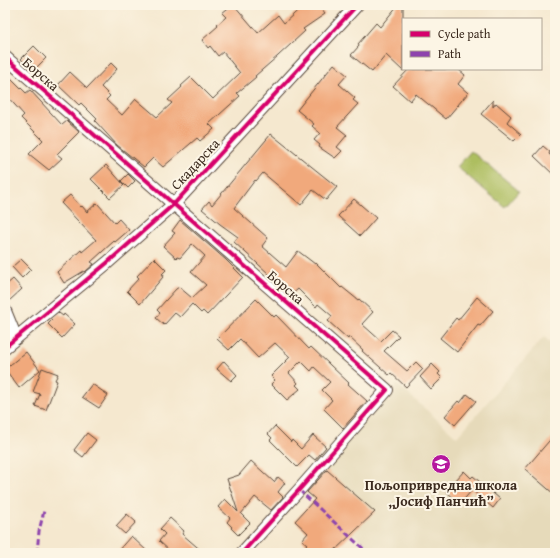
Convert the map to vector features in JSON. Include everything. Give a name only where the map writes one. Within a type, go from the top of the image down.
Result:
[{"type":"street","name":"Скадарска","points":[[5,347],[107,263],[174,204],[357,5]]},
{"type":"street","name":"Борска","points":[[5,57],[387,390],[242,553]]},
{"type":"street","points":[[5,311],[16,338]]},
{"type":"shaded area","name":"Пољопривредна школа „Јосиф Панчић”","points":[[544,337],[553,345],[555,344],[555,553],[376,553],[304,491],[397,384],[457,437]]},
{"type":"green space","points":[[471,151],[519,191],[505,207],[457,167]]},
{"type":"building","points":[[234,5],[258,33],[278,15],[284,23],[304,5],[318,5],[325,14],[303,29],[305,31],[237,93],[240,96],[209,124],[214,129],[200,141],[197,138],[163,167],[153,158],[144,167],[117,145],[95,121],[97,119],[81,103],[79,105],[58,85],[70,72],[87,88],[111,63],[117,69],[101,87],[110,96],[106,100],[122,115],[136,99],[157,117],[172,103],[168,100],[191,77],[213,99],[240,73],[223,52],[218,56],[210,46],[208,48],[202,40],[226,17],[222,13]]},
{"type":"building","points":[[398,5],[403,5],[403,71],[386,55],[372,72],[351,55],[359,46],[358,44],[376,23],[380,27]]},
{"type":"building","points":[[34,46],[46,58],[33,71],[21,59]]},
{"type":"building","points":[[334,64],[347,75],[339,84],[355,98],[353,100],[358,104],[337,127],[347,135],[337,147],[342,151],[335,158],[319,147],[320,145],[314,140],[320,133],[312,126],[314,124],[297,110]]},
{"type":"building","points":[[408,70],[459,70],[465,75],[458,84],[468,93],[446,119],[416,94],[410,101],[393,86]]},
{"type":"building","points":[[5,72],[26,93],[30,90],[62,125],[67,121],[79,132],[57,154],[62,158],[49,170],[29,154],[43,140],[21,118],[24,115],[5,94]]},
{"type":"building","points":[[493,100],[493,107],[496,103],[511,116],[507,122],[521,134],[514,141],[481,114]]},
{"type":"building","points":[[271,134],[337,187],[326,200],[313,190],[301,205],[263,173],[256,181],[255,180],[234,208],[268,238],[262,246],[286,267],[298,251],[315,264],[316,263],[341,288],[342,287],[358,300],[359,299],[373,312],[362,324],[381,341],[392,330],[399,336],[384,351],[407,371],[416,362],[423,369],[406,387],[391,373],[389,375],[349,337],[348,339],[328,321],[332,316],[318,304],[316,307],[298,289],[290,296],[268,275],[269,274],[234,242],[238,237],[202,209],[209,201],[212,205]]},
{"type":"building","points":[[543,146],[550,152],[549,154],[555,160],[555,176],[534,156]]},
{"type":"building","points":[[106,165],[124,185],[110,198],[91,179]]},
{"type":"building","points":[[128,174],[135,181],[128,188],[121,181]]},
{"type":"building","points":[[70,195],[87,212],[97,203],[115,223],[119,219],[129,230],[115,242],[114,241],[91,262],[94,264],[85,272],[84,271],[64,283],[57,272],[81,250],[82,252],[96,240],[61,203]]},
{"type":"building","points":[[354,199],[376,218],[360,236],[338,216]]},
{"type":"building","points":[[180,220],[226,260],[243,277],[207,315],[203,311],[201,313],[192,304],[180,317],[175,313],[164,325],[156,318],[160,313],[157,310],[176,289],[179,287],[192,298],[206,285],[191,272],[205,256],[192,244],[180,258],[176,258],[163,246],[175,233],[172,231]]},
{"type":"building","points":[[154,258],[166,270],[162,274],[164,275],[163,277],[140,304],[127,291],[139,278],[137,276]]},
{"type":"building","points":[[21,259],[31,269],[22,278],[12,267]]},
{"type":"building","points":[[13,279],[22,289],[9,301],[5,297],[5,286]]},
{"type":"building","points":[[477,297],[493,311],[480,326],[478,325],[457,352],[440,338],[456,318],[458,320]]},
{"type":"building","points":[[256,299],[274,317],[276,315],[309,349],[311,347],[367,401],[343,428],[324,409],[332,400],[322,390],[330,382],[314,367],[311,371],[301,361],[289,373],[298,383],[296,385],[300,389],[287,400],[271,384],[275,380],[271,376],[290,357],[275,343],[258,358],[240,339],[229,350],[217,339]]},
{"type":"building","points":[[59,313],[63,316],[64,314],[75,324],[62,338],[48,324]]},
{"type":"building","points":[[26,352],[40,370],[19,388],[5,369]]},
{"type":"building","points":[[224,361],[237,375],[231,381],[217,369]]},
{"type":"building","points":[[432,364],[440,372],[438,374],[442,378],[431,389],[420,377]]},
{"type":"building","points":[[42,368],[58,374],[55,380],[57,381],[46,410],[35,406],[40,394],[33,392]]},
{"type":"building","points":[[92,384],[108,395],[99,408],[82,397]]},
{"type":"building","points":[[467,394],[476,401],[455,425],[445,416],[458,401],[460,403]]},
{"type":"building","points":[[275,426],[291,442],[292,440],[301,449],[313,435],[326,447],[315,460],[309,455],[297,467],[270,440],[272,438],[268,434]]},
{"type":"building","points":[[87,433],[96,440],[83,457],[74,450]]},
{"type":"building","points":[[555,434],[555,495],[525,469]]},
{"type":"building","points":[[251,461],[274,482],[278,477],[285,483],[278,492],[283,497],[271,510],[255,497],[241,514],[250,523],[238,535],[227,522],[230,518],[218,507],[225,499],[238,512],[227,479],[239,475]]},
{"type":"building","points":[[327,470],[375,512],[332,553],[298,553],[307,544],[302,540],[308,533],[295,521],[315,499],[307,492]]},
{"type":"building","points":[[464,471],[471,478],[473,476],[500,499],[493,508],[472,490],[460,504],[446,491]]},
{"type":"building","points":[[127,514],[136,522],[125,534],[116,526]]},
{"type":"building","points":[[170,518],[184,531],[182,534],[204,553],[172,553],[159,541],[165,534],[160,529]]},
{"type":"building","points":[[131,536],[149,553],[116,553]]},
{"type":"marked path","points":[[299,490],[368,553]]},
{"type":"marked path","points":[[37,553],[39,531],[44,511]]},
{"type":"cycle path","points":[[5,347],[107,263],[174,204],[357,5]]},
{"type":"cycle path","points":[[5,57],[387,390],[242,553]]},
{"type":"place","name":"Пољопривредна школа „Јосиф Панчић”","points":[[441,464]]}]
